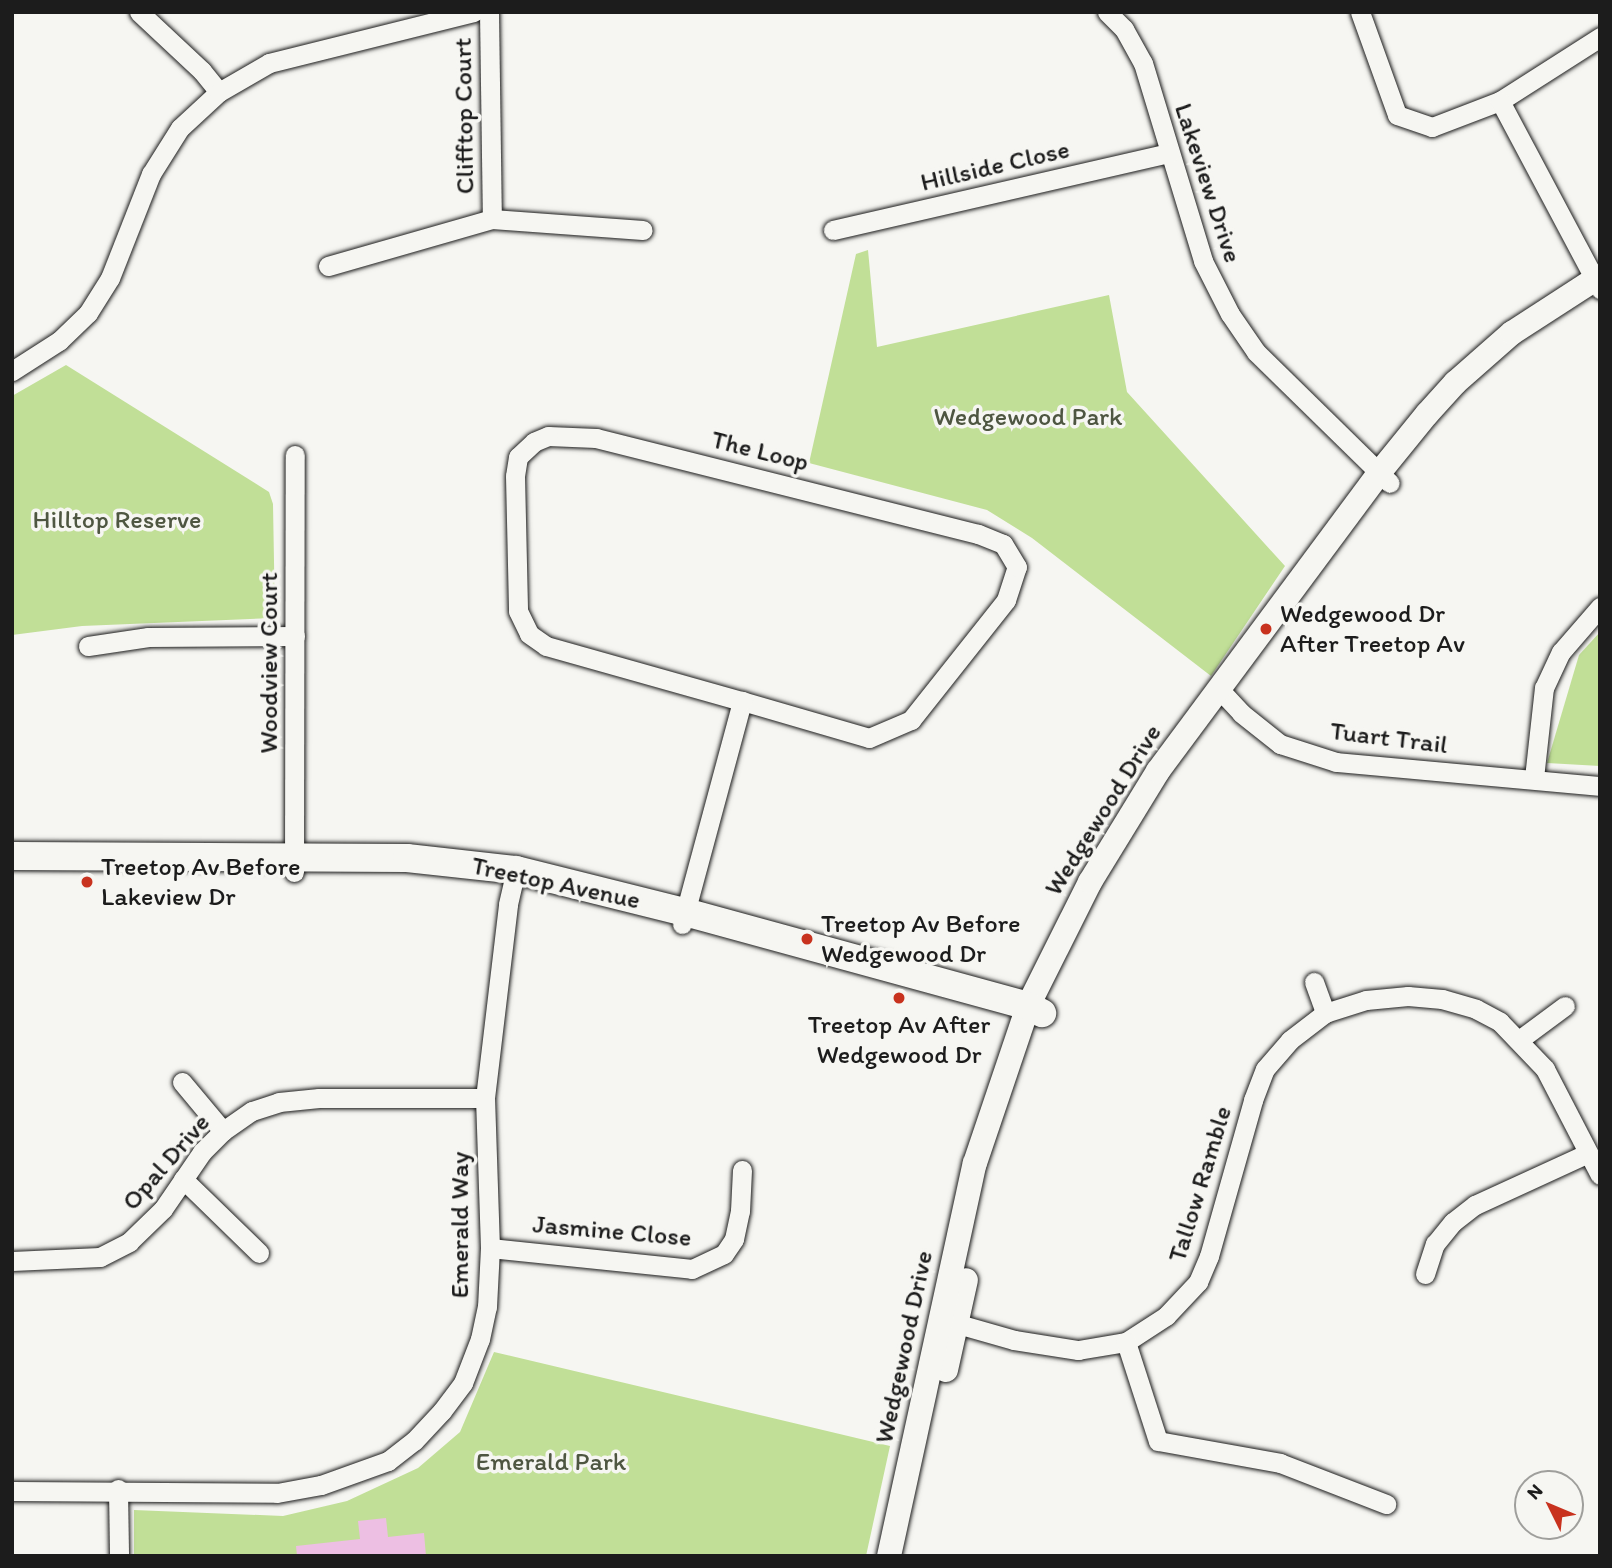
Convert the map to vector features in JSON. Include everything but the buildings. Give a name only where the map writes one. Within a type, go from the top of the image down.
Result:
[{"type":"main road","name":"Treetop Avenue","points":[[12,856],[294,864]]},
{"type":"main road","name":"Treetop Avenue","points":[[12,870],[294,864],[407,858],[514,876],[684,918],[1032,1018]]},
{"type":"street","points":[[139,12],[202,71],[219,92]]},
{"type":"street","points":[[12,371],[59,341],[88,313],[110,278],[151,174],[180,128],[219,92],[269,63],[474,12]]},
{"type":"street","name":"Clifftop Court","points":[[489,12],[492,219]]},
{"type":"street","name":"Lakeview Drive","points":[[1107,12],[1124,29],[1143,63],[1203,261],[1230,314],[1256,352],[1385,478]]},
{"type":"street","points":[[1360,12],[1397,115],[1432,127],[1500,101],[1600,37]]},
{"type":"street","points":[[1500,101],[1598,285]]},
{"type":"street","name":"Hillside Close","points":[[833,230],[1169,153]]},
{"type":"street","name":"Clifftop Court","points":[[328,266],[492,219],[643,230]]},
{"type":"street","name":"Wedgewood Drive","points":[[889,1556],[948,1321],[1032,1018],[1090,881],[1158,771],[1224,695],[1385,478],[1492,371],[1598,285]]},
{"type":"street","name":"The Loop","points":[[548,436],[596,438],[978,534],[1003,544],[1017,567],[1006,600],[911,720],[869,738],[742,701],[546,646],[528,634],[518,611],[515,476],[518,457],[534,442],[548,436]]},
{"type":"street","name":"Woodview Court","points":[[294,864],[295,455]]},
{"type":"street","points":[[1534,778],[1544,688],[1561,652],[1600,607]]},
{"type":"street","points":[[88,646],[148,637],[295,635]]},
{"type":"street","name":"Tuart Trail","points":[[1224,695],[1280,744],[1336,762],[1600,786]]},
{"type":"street","points":[[684,918],[742,701]]},
{"type":"street","name":"Emerald Way","points":[[12,1491],[118,1489],[277,1493],[321,1485],[388,1461],[414,1441],[463,1383],[480,1339],[487,1307],[490,1248],[485,1098],[514,876]]},
{"type":"street","points":[[1314,982],[1325,1013]]},
{"type":"street","name":"Tallow Ramble","points":[[948,1321],[1014,1340],[1078,1350],[1126,1342],[1166,1316],[1198,1282],[1209,1256],[1253,1100],[1265,1069],[1290,1040],[1325,1013],[1366,1000],[1408,996],[1443,999],[1476,1009],[1500,1022],[1545,1069],[1586,1154],[1600,1175]]},
{"type":"street","points":[[1518,1040],[1565,1006]]},
{"type":"street","points":[[182,1082],[223,1131]]},
{"type":"street","name":"Opal Drive","points":[[12,1261],[100,1257],[129,1242],[163,1209],[202,1152],[223,1131],[252,1111],[279,1102],[319,1098],[485,1098]]},
{"type":"street","points":[[1425,1274],[1435,1244],[1453,1222],[1475,1205],[1586,1154]]},
{"type":"street","name":"Jasmine Close","points":[[490,1248],[692,1269],[724,1254],[734,1239],[740,1211],[742,1170]]},
{"type":"street","points":[[183,1179],[259,1253]]},
{"type":"street","name":"Wedgewood Drive","points":[[905,1556],[948,1321]]},
{"type":"street","points":[[1126,1342],[1158,1441],[1280,1463],[1386,1504]]},
{"type":"street","points":[[118,1489],[119,1556]]},
{"type":"green space","name":"Wedgewood Park","points":[[868,250],[877,347],[1109,295],[1127,392],[1285,566],[1211,676],[1032,538],[987,510],[809,463],[856,254]]},
{"type":"green space","name":"Hilltop Reserve","points":[[66,365],[269,492],[273,504],[275,618],[82,626],[12,635],[12,396]]},
{"type":"green space","points":[[1600,632],[1600,766],[1547,763],[1579,655]]},
{"type":"green space","name":"Emerald Park","points":[[494,1352],[890,1446],[866,1556],[134,1556],[134,1510],[283,1516],[347,1501],[418,1468],[460,1432]]},
{"type":"place","name":"Wedgewood Dr After Treetop Av","points":[[1266,629]]},
{"type":"place","name":"Treetop Av Before Lakeview Dr","points":[[87,882]]},
{"type":"place","name":"Treetop Av Before Wedgewood Dr","points":[[807,939]]},
{"type":"place","name":"Treetop Av After Wedgewood Dr","points":[[899,998]]}]
